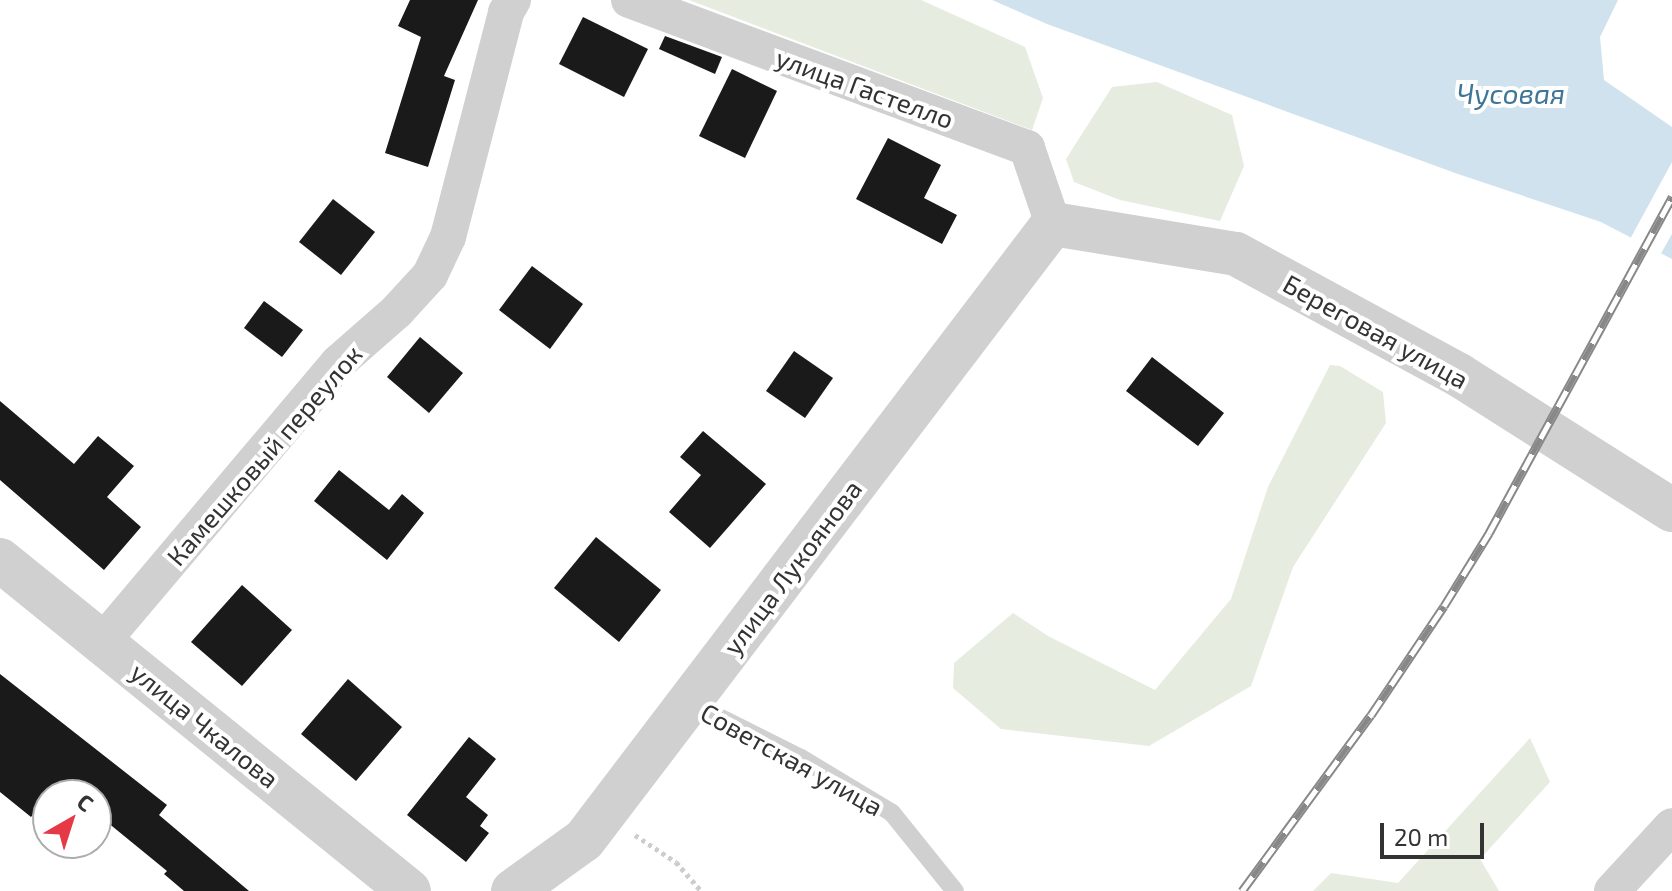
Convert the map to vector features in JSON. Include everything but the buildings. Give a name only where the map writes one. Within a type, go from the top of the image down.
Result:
[{"type":"street","name":"Камешковый переулок","points":[[103,641],[339,362],[397,311],[430,275],[448,237],[506,12],[513,0]]},
{"type":"street","name":"улица Гастелло","points":[[629,0],[1027,148],[1053,224]]},
{"type":"street","name":"Береговая улица","points":[[1053,224],[1236,254],[1459,375],[1672,510]]},
{"type":"street","name":"улица Лукоянова","points":[[513,891],[584,840],[1053,224]]},
{"type":"street","name":"улица Чкалова","points":[[0,560],[409,891]]},
{"type":"street","points":[[1612,891],[1672,826]]},
{"type":"lane","name":"Советская улица","points":[[689,702],[801,758],[892,813],[955,891]]},
{"type":"path","points":[[603,814],[676,862],[701,891]]},
{"type":"shaded area","points":[[689,0],[921,0],[1025,47],[1043,98],[1032,130]]},
{"type":"shaded area","points":[[1157,82],[1232,115],[1244,166],[1220,221],[1120,200],[1074,182],[1066,159],[1112,87]]},
{"type":"shaded area","points":[[1330,365],[1340,366],[1383,392],[1386,423],[1293,567],[1251,686],[1149,746],[1001,729],[953,688],[954,663],[1013,613],[1048,636],[1155,690],[1231,599],[1268,487]]},
{"type":"shaded area","points":[[1530,738],[1550,782],[1480,859],[1499,891],[1313,891],[1331,873],[1398,883]]},
{"type":"water","name":"Чусовая","points":[[992,0],[1618,0],[1600,37],[1604,80],[1672,127],[1672,259],[1601,222],[1458,174],[1047,24]]},
{"type":"pier","points":[[1672,162],[1672,234],[1659,257],[1629,241]]},
{"type":"railway","points":[[1242,891],[1371,715],[1444,606],[1489,533],[1672,197]]}]
